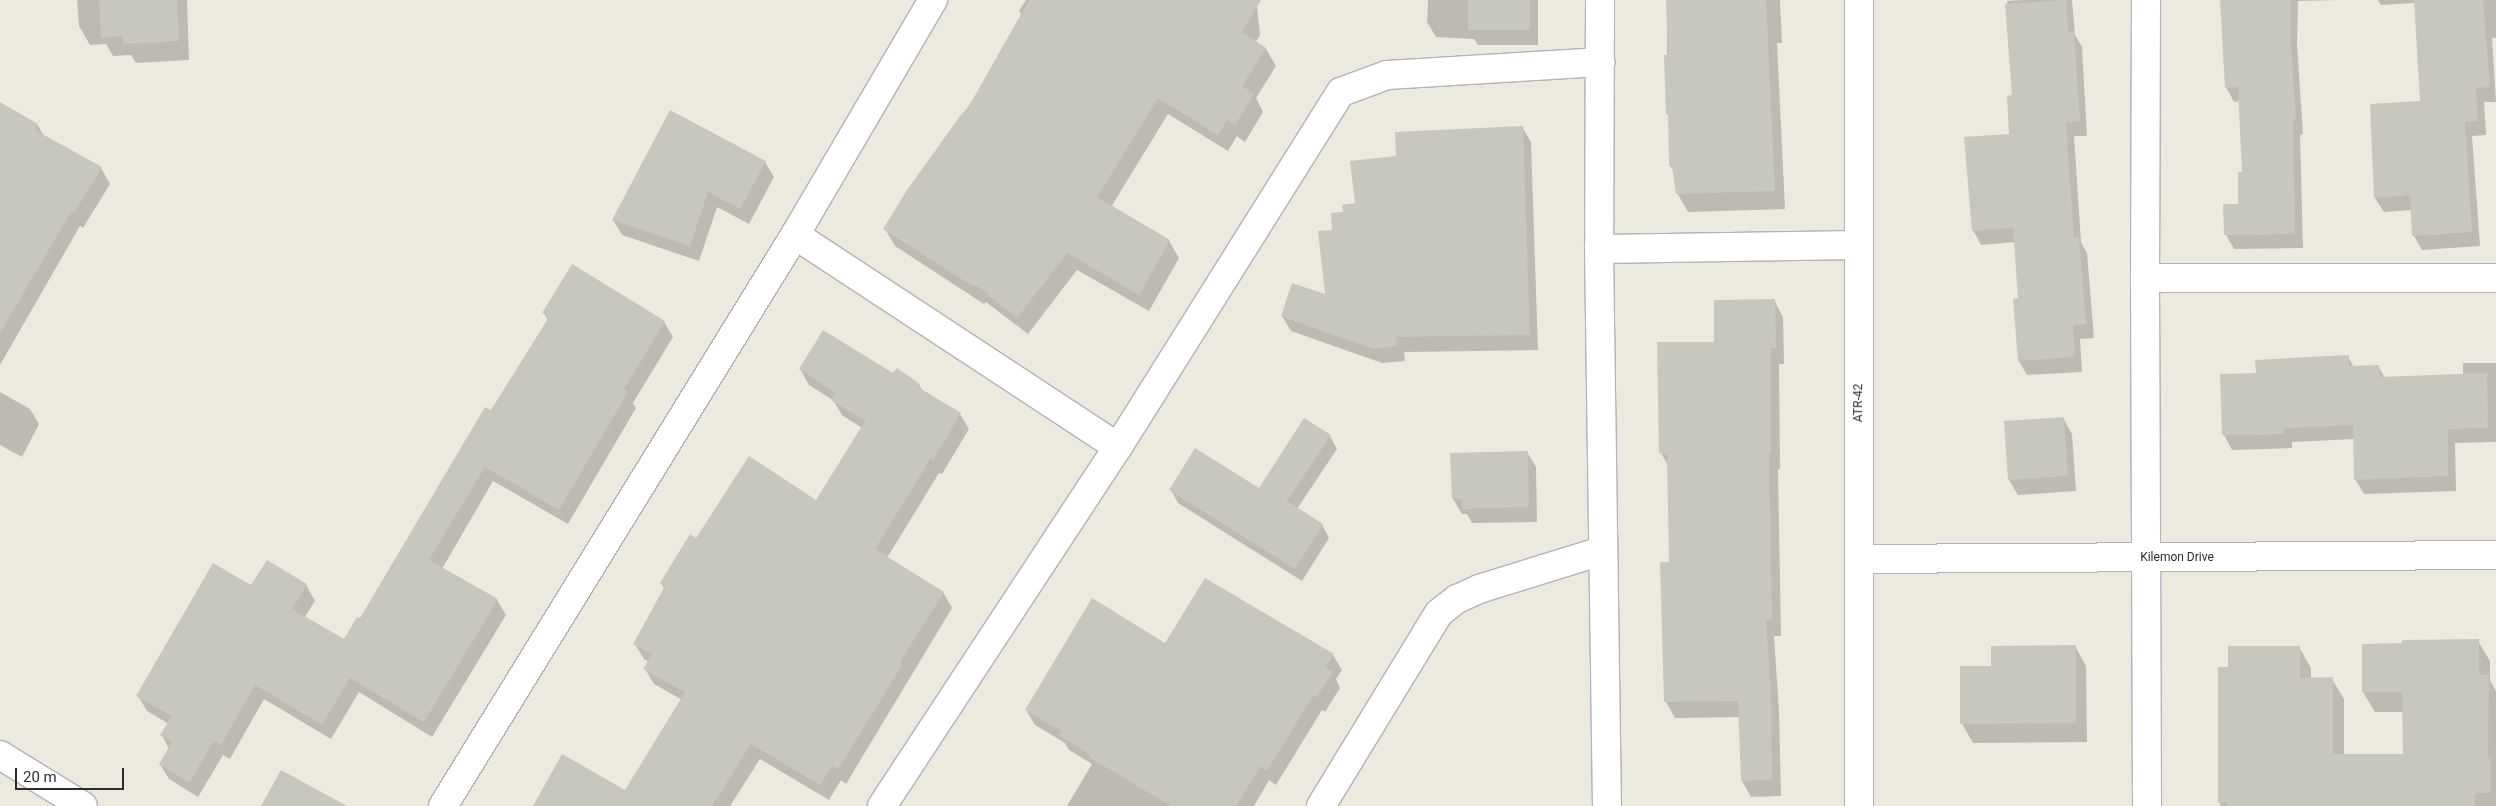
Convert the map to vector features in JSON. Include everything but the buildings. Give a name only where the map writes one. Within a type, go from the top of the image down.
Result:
[{"type":"street","points":[[443,806],[795,234],[934,0]]},
{"type":"street","points":[[1600,0],[1598,249],[1607,806]]},
{"type":"street","name":"ATR-42","points":[[1859,0],[1859,806]]},
{"type":"street","points":[[2146,0],[2147,806]]},
{"type":"street","points":[[882,806],[1118,447],[1341,92],[1387,75],[1601,62]]},
{"type":"street","points":[[795,234],[1118,447]]},
{"type":"street","points":[[1598,249],[1859,245]]},
{"type":"street","points":[[2145,278],[2496,278]]},
{"type":"street","points":[[1321,806],[1439,613],[1457,599],[1479,589],[1602,551]]},
{"type":"street","name":"Kilemon Drive","points":[[1859,559],[2496,555]]},
{"type":"street","points":[[0,755],[83,806]]}]
